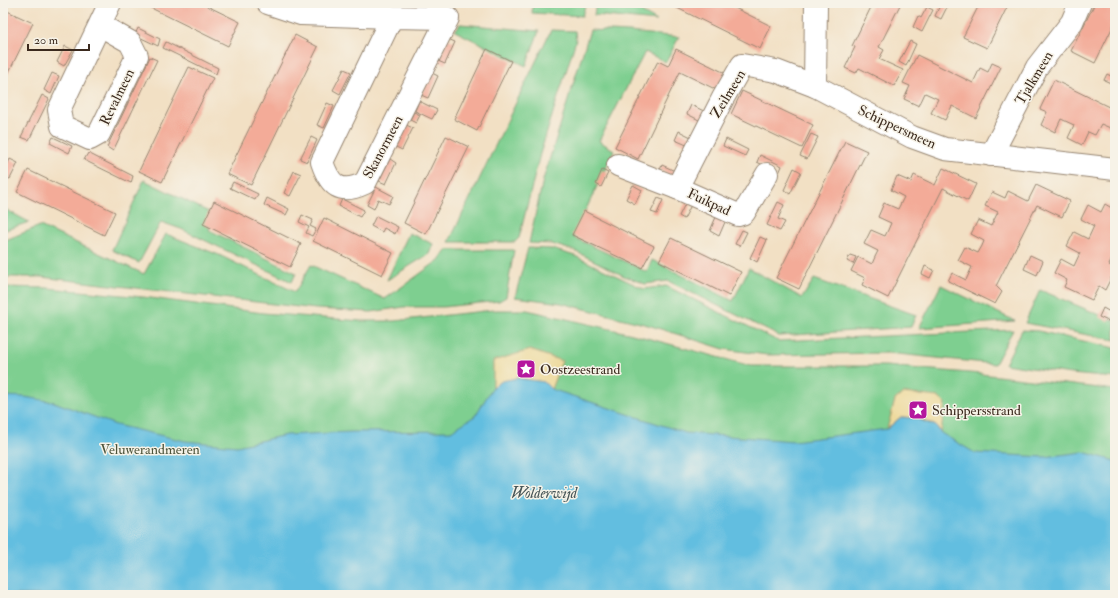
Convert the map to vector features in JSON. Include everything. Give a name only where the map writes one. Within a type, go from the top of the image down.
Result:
[{"type":"street","name":"Revalmeen","points":[[100,25],[130,42],[137,56],[99,134],[90,138],[62,126],[59,110],[110,3]]},
{"type":"street","points":[[268,3],[301,14],[389,12]]},
{"type":"street","points":[[815,86],[816,3]]},
{"type":"street","name":"Tjalkmeen","points":[[991,155],[1037,67],[1072,22],[1080,3]]},
{"type":"street","name":"Skanormeen","points":[[389,12],[448,18],[365,183],[353,189],[333,185],[328,178],[322,162],[389,12]]},
{"type":"street","name":"Zeilmeen","points":[[677,188],[723,98],[742,65],[776,71],[815,86]]},
{"type":"street","name":"Schippersmeen","points":[[815,86],[912,137],[945,149],[1115,169]]},
{"type":"street","name":"Fuikpad","points":[[618,166],[677,188],[738,215],[744,213],[767,174]]},
{"type":"green space","points":[[533,3],[586,3],[582,16],[532,13]]},
{"type":"green space","points":[[596,3],[626,3],[657,21],[594,15]]},
{"type":"green space","points":[[460,24],[539,31],[526,66],[455,31]]},
{"type":"green space","points":[[551,30],[575,31],[576,40],[540,154],[519,238],[515,242],[449,242]]},
{"type":"green space","points":[[590,30],[679,37],[666,62],[645,52],[599,141],[614,150],[573,237],[647,272],[652,260],[733,301],[749,268],[802,298],[814,279],[916,315],[911,327],[779,336],[668,281],[645,284],[624,276],[575,251],[552,244],[529,243],[543,180]]},
{"type":"green space","points":[[144,180],[215,215],[209,230],[296,273],[292,282],[181,229],[161,222],[139,263],[112,250]]},
{"type":"green space","points":[[3,208],[29,222],[3,231]]},
{"type":"green space","points":[[40,226],[144,274],[166,234],[219,255],[295,292],[311,265],[385,299],[439,260],[446,250],[514,250],[506,297],[499,301],[443,307],[404,307],[371,312],[316,309],[41,277],[3,277],[3,241]]},
{"type":"green space","points":[[409,233],[433,244],[429,254],[387,280]]},
{"type":"green space","points":[[528,248],[552,249],[575,256],[644,289],[666,286],[778,341],[1013,330],[995,364],[888,353],[767,355],[724,349],[648,325],[561,303],[515,297]]},
{"type":"green space","points":[[941,285],[1015,321],[919,328]]},
{"type":"green space","name":"Wolderwijd","points":[[3,287],[48,288],[143,297],[263,313],[361,321],[394,321],[493,310],[527,310],[632,334],[751,366],[886,366],[981,374],[1115,390],[1115,595],[3,595]]},
{"type":"green space","points":[[1040,290],[1112,320],[1115,318],[1115,340],[1025,323]]},
{"type":"green space","points":[[1022,330],[1038,331],[1115,348],[1115,378],[1071,374],[1005,364]]},
{"type":"sand","name":"Oostzeestrand","points":[[530,350],[562,361],[551,389],[493,387],[493,361]]},
{"type":"sand","name":"Schippersstrand","points":[[903,393],[938,397],[945,403],[941,432],[933,424],[923,420],[901,417],[887,429],[895,400]]},
{"type":"water","name":"Wolderwijd","points":[[517,378],[544,382],[551,389],[686,433],[794,441],[887,429],[901,417],[915,418],[936,426],[941,433],[975,453],[1044,457],[1083,452],[1115,461],[1115,595],[3,595],[3,396],[25,397],[54,402],[116,425],[185,441],[237,446],[286,435],[351,432],[451,431],[475,416],[493,387],[502,381]]},
{"type":"building","points":[[141,3],[201,3],[240,22],[228,46]]},
{"type":"building","points":[[667,3],[725,3],[771,26],[760,49]]},
{"type":"building","points":[[873,3],[901,3],[879,47],[884,50],[879,59],[903,70],[894,86],[859,68],[856,73],[845,68],[855,47],[852,46]]},
{"type":"building","points":[[941,3],[949,3],[941,19],[935,16]]},
{"type":"building","points":[[980,3],[1009,3],[987,48],[963,37]]},
{"type":"building","points":[[1095,3],[1115,3],[1115,22],[1095,63],[1071,51]]},
{"type":"building","points":[[927,7],[933,10],[922,32],[913,27],[918,16],[921,18]]},
{"type":"building","points":[[5,10],[33,23],[3,84],[3,15]]},
{"type":"building","points":[[138,28],[160,39],[158,46],[135,35]]},
{"type":"building","points":[[295,35],[318,47],[251,185],[227,174]]},
{"type":"building","points":[[448,39],[455,42],[445,64],[438,61]]},
{"type":"building","points":[[910,41],[916,44],[906,66],[899,62]]},
{"type":"building","points":[[166,42],[218,68],[216,74],[163,48]]},
{"type":"building","points":[[65,46],[73,50],[64,66],[57,62]]},
{"type":"building","points":[[487,49],[511,61],[477,131],[454,119]]},
{"type":"building","points":[[676,49],[725,73],[717,90],[680,72],[638,159],[615,147],[658,61],[668,66]]},
{"type":"building","points":[[917,55],[973,83],[980,68],[988,72],[992,63],[1001,67],[976,118],[952,106],[945,120],[931,113],[938,99],[925,93],[919,106],[904,99],[910,86],[903,83]]},
{"type":"building","points":[[150,57],[157,60],[113,151],[107,147]]},
{"type":"building","points":[[189,67],[213,78],[162,182],[139,171]]},
{"type":"building","points":[[344,69],[351,72],[340,94],[333,90]]},
{"type":"building","points":[[52,73],[59,76],[51,94],[44,90]]},
{"type":"building","points":[[432,73],[438,76],[428,98],[421,95]]},
{"type":"building","points":[[1107,74],[1115,78],[1115,85],[1104,80]]},
{"type":"building","points":[[1054,80],[1115,110],[1115,130],[1101,124],[1095,135],[1088,132],[1082,145],[1068,138],[1074,125],[1061,119],[1055,132],[1041,125],[1047,112],[1040,109]]},
{"type":"building","points":[[742,91],[813,125],[802,148],[731,114]]},
{"type":"building","points":[[42,95],[49,99],[29,140],[21,137]]},
{"type":"building","points":[[419,101],[437,110],[432,119],[415,111]]},
{"type":"building","points":[[327,103],[334,106],[324,128],[317,125]]},
{"type":"building","points":[[691,105],[706,112],[701,121],[687,114]]},
{"type":"building","points":[[414,112],[420,115],[416,123],[410,120]]},
{"type":"building","points":[[406,125],[413,128],[402,150],[396,147]]},
{"type":"building","points":[[679,131],[693,138],[689,146],[675,140]]},
{"type":"building","points":[[811,134],[818,137],[807,159],[800,156]]},
{"type":"building","points":[[446,136],[469,147],[426,234],[404,223]]},
{"type":"building","points":[[53,137],[72,146],[69,153],[50,143]]},
{"type":"building","points":[[311,137],[317,140],[307,162],[300,159]]},
{"type":"building","points":[[726,139],[748,150],[745,156],[723,146]]},
{"type":"building","points":[[845,141],[867,151],[799,289],[776,278]]},
{"type":"building","points":[[88,153],[133,176],[131,183],[84,160]]},
{"type":"building","points":[[760,155],[782,166],[779,173],[757,162]]},
{"type":"building","points":[[10,159],[18,163],[10,179],[3,176],[3,174]]},
{"type":"building","points":[[390,159],[396,163],[386,184],[379,181]]},
{"type":"building","points":[[662,165],[677,172],[674,177],[660,170]]},
{"type":"building","points":[[794,168],[801,172],[790,194],[784,190]]},
{"type":"building","points":[[943,168],[976,184],[968,201],[943,188],[888,298],[862,285],[865,278],[851,271],[858,257],[872,264],[878,251],[864,244],[871,230],[885,236],[888,230],[891,223],[878,217],[884,203],[898,209],[904,197],[891,190],[897,176],[911,182],[914,175],[935,185]]},
{"type":"building","points":[[28,170],[115,212],[104,235],[17,192]]},
{"type":"building","points":[[602,170],[608,173],[601,187],[596,184]]},
{"type":"building","points":[[294,171],[301,174],[290,196],[284,193]]},
{"type":"building","points":[[233,182],[258,194],[255,200],[230,188]]},
{"type":"building","points":[[633,185],[642,190],[635,204],[626,199]]},
{"type":"building","points":[[1036,185],[1070,201],[1062,217],[1037,205],[996,286],[1002,292],[995,304],[948,281],[952,273],[966,280],[972,267],[958,260],[965,247],[978,253],[982,246],[984,241],[971,234],[978,220],[991,226],[998,212],[985,206],[992,192],[1005,198],[1008,191],[1028,201]]},
{"type":"building","points":[[376,187],[393,196],[389,204],[378,199],[374,209],[367,205]]},
{"type":"building","points":[[267,198],[289,209],[286,215],[264,205]]},
{"type":"building","points":[[658,198],[663,200],[657,214],[651,212]]},
{"type":"building","points":[[342,199],[364,210],[360,217],[339,206]]},
{"type":"building","points":[[214,201],[301,244],[290,267],[203,224]]},
{"type":"building","points":[[686,202],[691,205],[684,219],[679,216]]},
{"type":"building","points":[[778,202],[784,205],[778,219],[785,222],[780,231],[767,225]]},
{"type":"building","points":[[1105,204],[1115,210],[1115,253],[1109,265],[1115,268],[1115,270],[1105,290],[1099,286],[1092,300],[1064,287],[1067,280],[1054,273],[1061,259],[1074,266],[1080,253],[1067,246],[1074,232],[1088,239],[1094,226],[1081,219],[1088,205],[1101,212]]},
{"type":"building","points":[[584,211],[654,246],[642,268],[572,235]]},
{"type":"building","points":[[302,215],[313,220],[310,226],[316,229],[312,236],[306,233],[309,227],[299,222]]},
{"type":"building","points":[[376,216],[398,227],[395,234],[384,228],[382,232],[371,226]]},
{"type":"building","points":[[716,217],[725,222],[719,236],[710,231]]},
{"type":"building","points":[[324,218],[393,253],[382,275],[313,241]]},
{"type":"building","points":[[742,230],[747,232],[740,246],[735,244]]},
{"type":"building","points":[[760,237],[767,240],[757,262],[750,258]]},
{"type":"building","points":[[671,238],[741,272],[729,296],[659,261]]},
{"type":"building","points":[[850,255],[856,257],[853,264],[847,261]]},
{"type":"building","points":[[1030,255],[1043,261],[1037,275],[1024,269]]},
{"type":"building","points":[[925,266],[934,270],[930,278],[922,274]]},
{"type":"building","points":[[1103,308],[1112,313],[1108,321],[1099,317]]},
{"type":"place","name":"Oostzeestrand","points":[[526,369]]},
{"type":"place","name":"Schippersstrand","points":[[918,410]]},
{"type":"park label","name":"Veluwerandmeren","points":[[150,449]]}]
